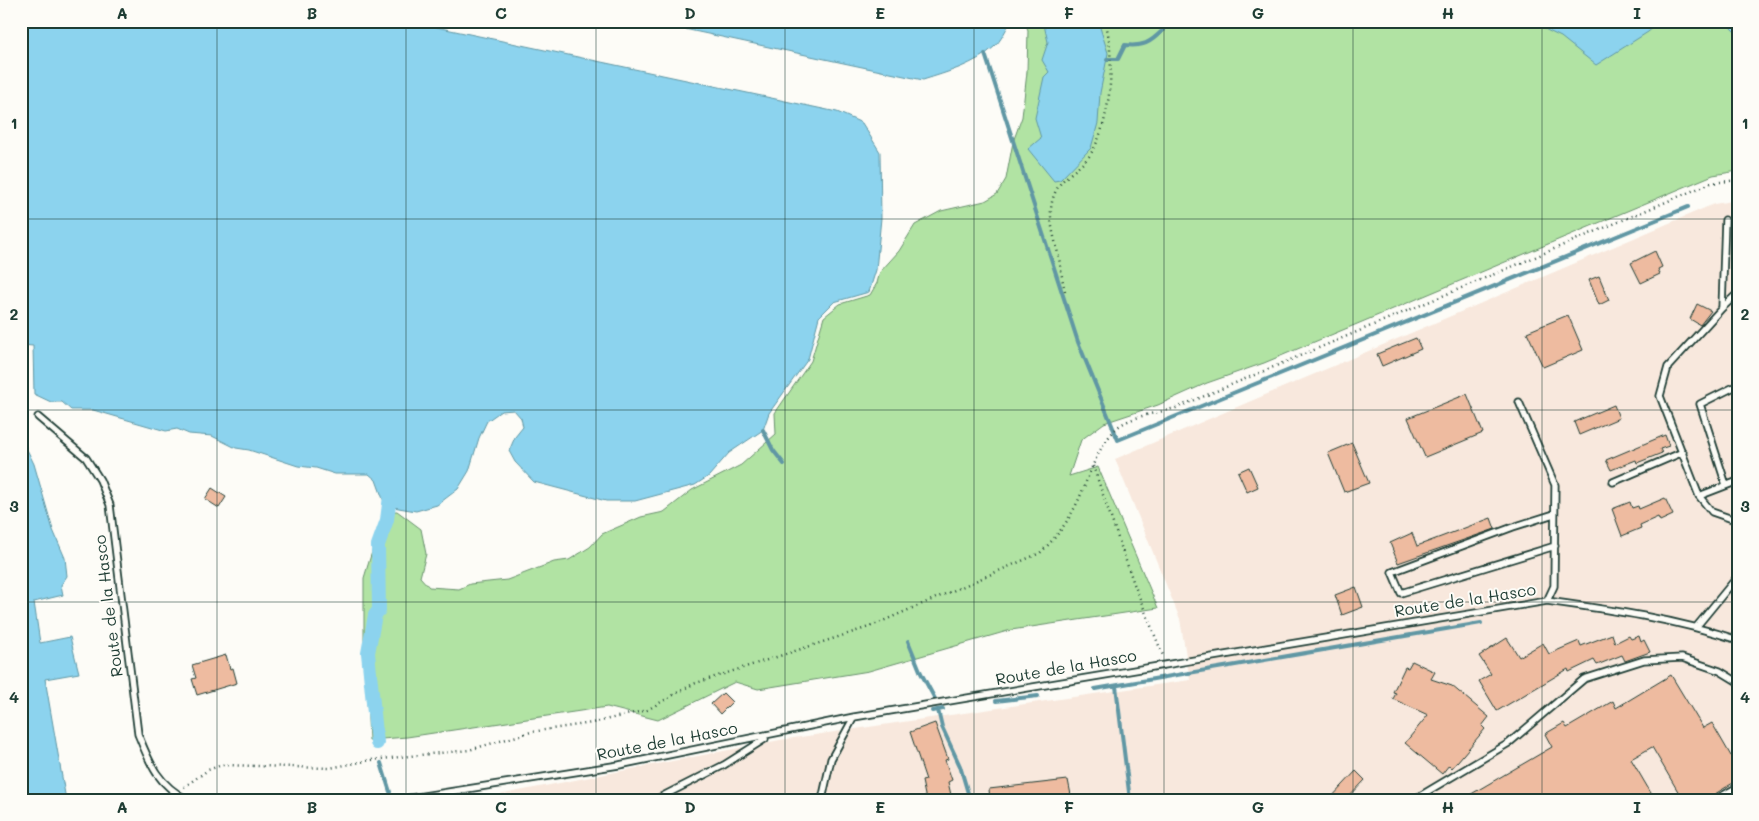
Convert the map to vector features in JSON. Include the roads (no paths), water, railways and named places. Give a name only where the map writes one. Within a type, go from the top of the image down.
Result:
[{"type":"lane","points":[[1722,308],[1725,220]]},
{"type":"lane","points":[[1738,292],[1668,367],[1660,396],[1699,496],[1712,512],[1738,521]]},
{"type":"lane","points":[[1726,485],[1700,404],[1738,385]]},
{"type":"lane","points":[[1519,402],[1555,485],[1556,546],[1554,586],[1547,601]]},
{"type":"lane","name":"Route de la Hasco","points":[[38,417],[86,458],[100,480],[110,505],[138,734],[152,768],[175,793],[188,800]]},
{"type":"lane","points":[[1613,482],[1683,452]]},
{"type":"lane","points":[[1699,496],[1738,480]]},
{"type":"lane","points":[[1554,514],[1513,527],[1392,572],[1401,594],[1556,546]]},
{"type":"lane","points":[[1697,626],[1738,576]]},
{"type":"lane","name":"Route de la Hasco","points":[[398,800],[618,765],[769,736],[854,717],[1547,601],[1647,615],[1697,626],[1738,640]]},
{"type":"lane","points":[[1413,800],[1509,742],[1584,679],[1644,660],[1682,658],[1720,671],[1738,682]]},
{"type":"lane","points":[[822,800],[831,759],[854,717]]},
{"type":"lane","points":[[655,800],[724,765],[769,736]]},
{"type":"lane","points":[[1715,800],[1738,787]]},
{"type":"water","points":[[21,21],[408,21],[837,112],[862,123],[880,152],[881,218],[876,270],[869,292],[834,302],[819,317],[808,359],[769,413],[763,430],[729,453],[709,476],[695,485],[635,501],[606,501],[534,482],[515,462],[509,451],[515,437],[523,427],[521,418],[514,410],[501,411],[487,421],[479,438],[469,471],[458,489],[437,505],[416,511],[393,507],[384,502],[376,480],[369,474],[335,474],[316,468],[298,466],[249,450],[236,448],[212,436],[189,434],[177,429],[166,431],[93,410],[71,410],[62,402],[51,402],[34,394],[33,346],[21,345]]},
{"type":"water","points":[[647,21],[1011,21],[999,42],[978,59],[923,80]]},
{"type":"water","points":[[1043,21],[1098,21],[1108,53],[1100,93],[1098,123],[1091,148],[1060,180],[1054,181],[1028,149],[1041,138],[1035,118],[1044,77],[1049,72],[1042,60],[1048,42]]},
{"type":"water","points":[[1528,21],[1661,21],[1648,32],[1596,65],[1561,37]]},
{"type":"water","points":[[1724,21],[1738,21],[1738,35]]},
{"type":"water","points":[[21,437],[34,464],[53,530],[65,558],[67,576],[61,585],[63,595],[34,602],[40,643],[70,637],[79,673],[45,679],[66,800],[21,800]]},
{"type":"waterway","points":[[1107,59],[1118,59],[1125,45],[1142,45],[1150,41],[1163,30],[1163,21]]},
{"type":"waterway","points":[[985,54],[1078,342],[1118,440],[1688,207]]},
{"type":"waterway","points":[[763,430],[773,450],[784,464]]},
{"type":"waterway","points":[[377,743],[368,653],[375,615],[379,610],[378,545],[387,520],[391,488]]},
{"type":"waterway","points":[[1095,689],[1481,623]]},
{"type":"waterway","points":[[908,641],[921,673],[935,699]]},
{"type":"waterway","points":[[1116,686],[1130,800]]},
{"type":"waterway","points":[[996,701],[1038,696]]},
{"type":"waterway","points":[[932,711],[943,709]]},
{"type":"waterway","points":[[938,710],[942,727],[960,766],[970,800]]},
{"type":"waterway","points":[[381,763],[390,792]]}]
